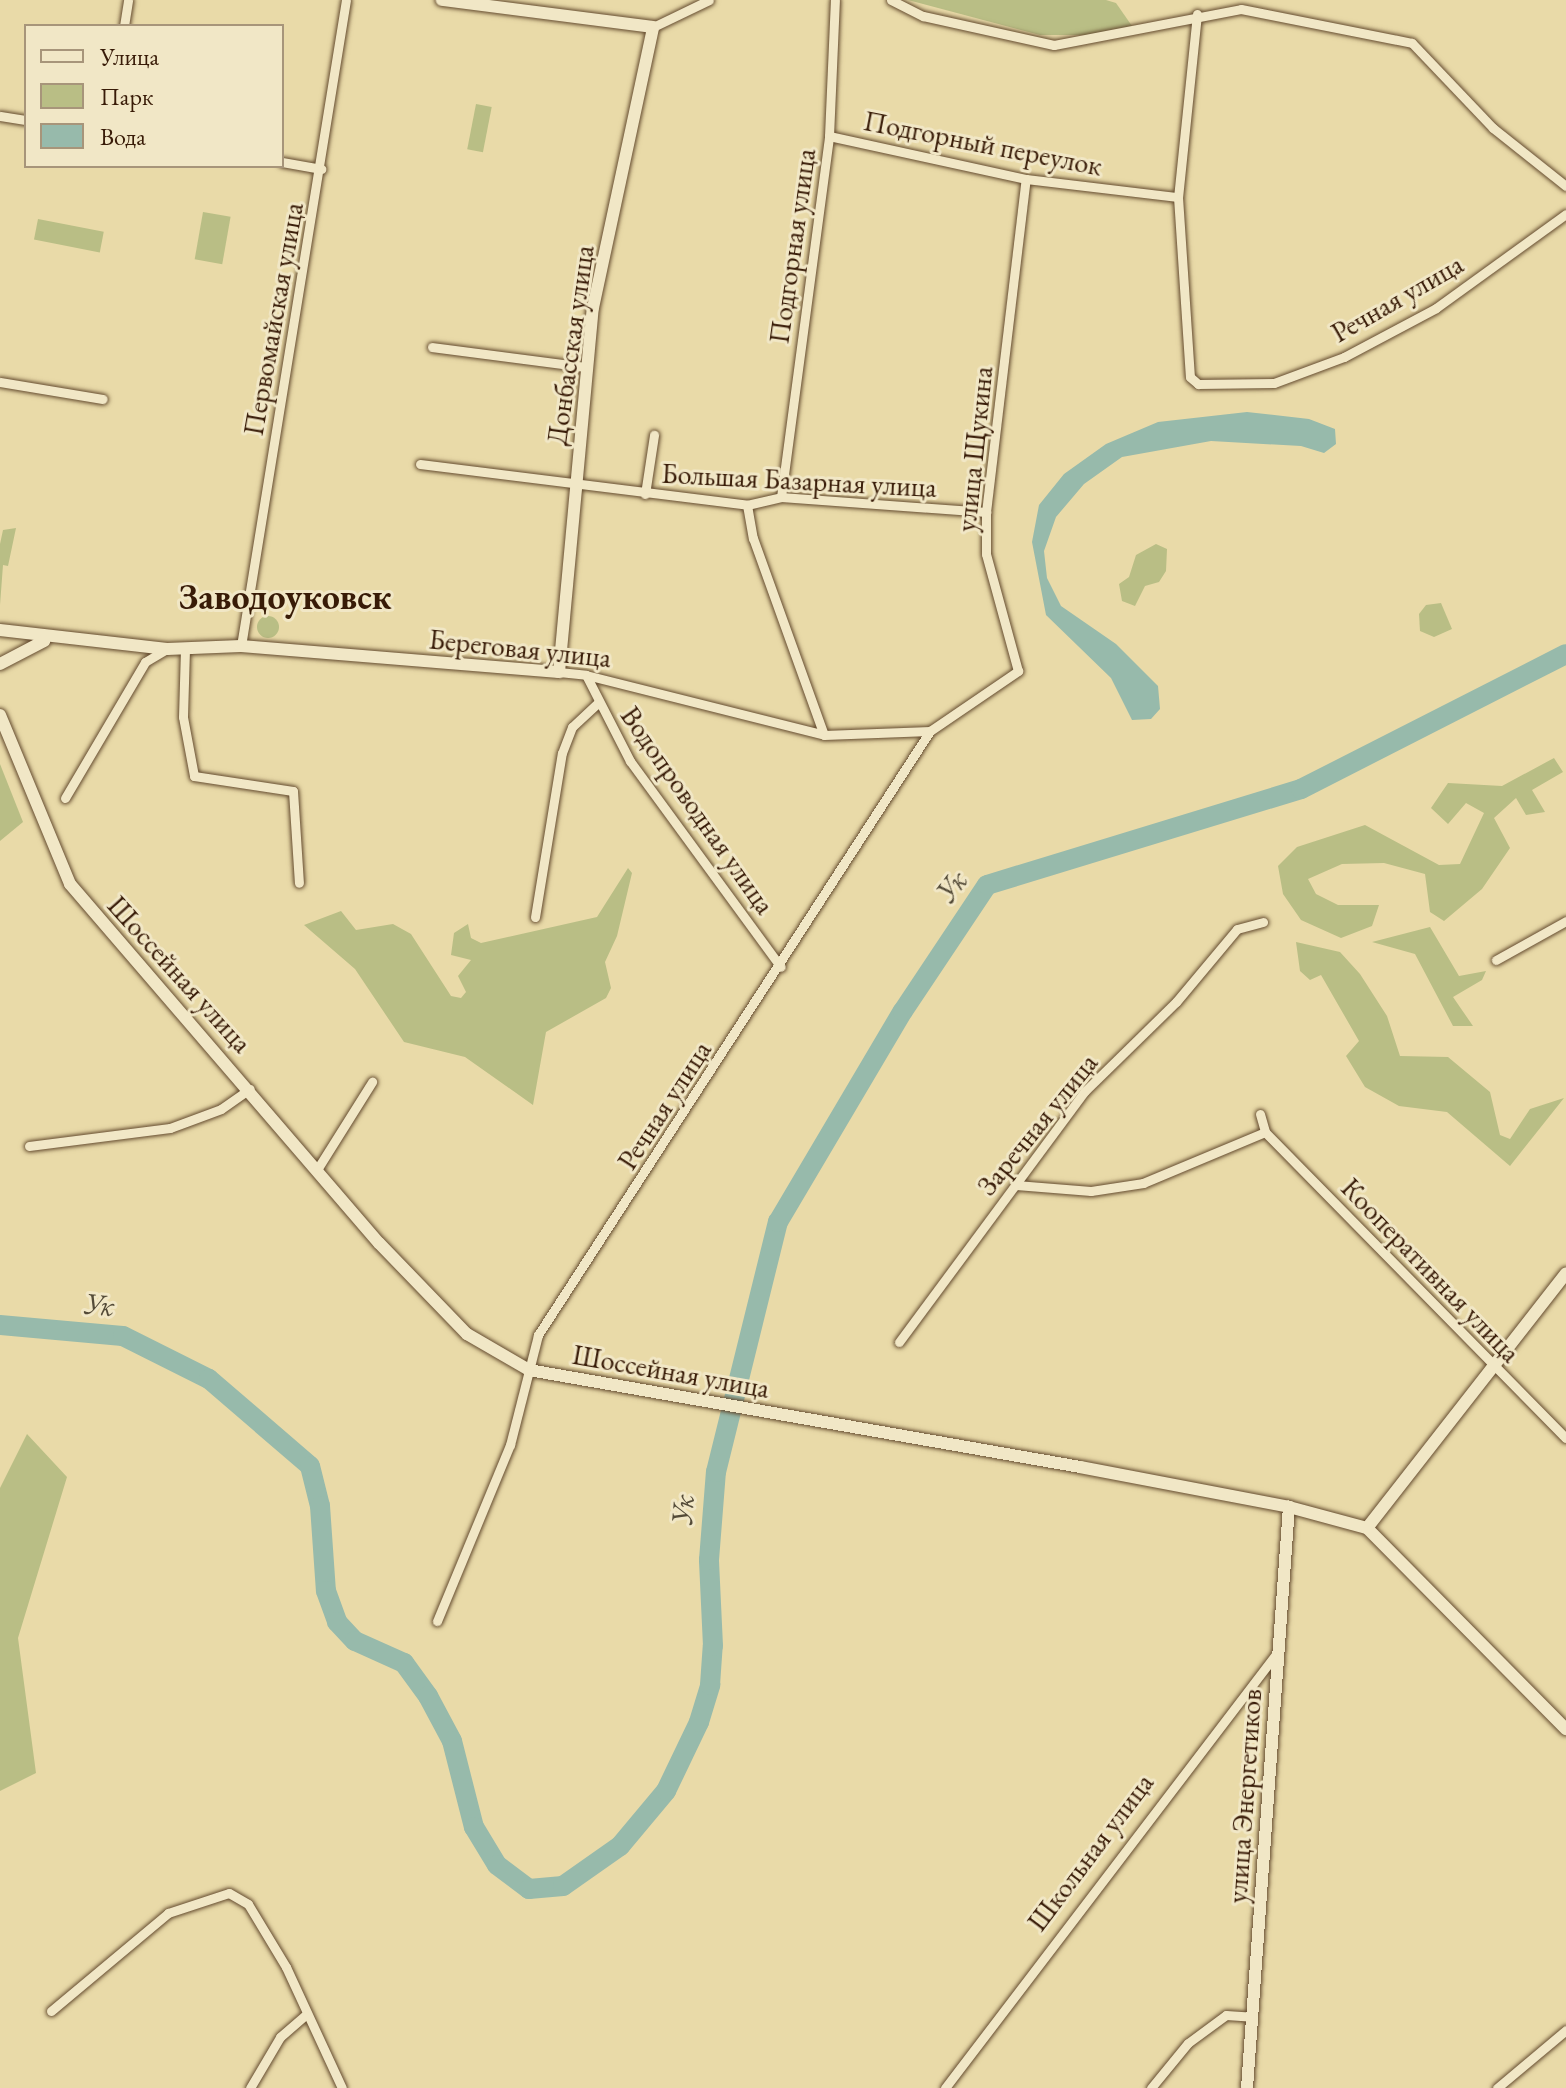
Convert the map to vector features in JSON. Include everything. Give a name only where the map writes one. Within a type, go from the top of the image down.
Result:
[{"type":"street","points":[[124,24],[128,0]]},
{"type":"street","name":"Первомайская улица","points":[[241,646],[321,169],[346,0]]},
{"type":"street","points":[[442,0],[653,27],[709,0]]},
{"type":"street","name":"Подгорная улица","points":[[781,497],[829,136],[835,0]]},
{"type":"street","points":[[891,0],[923,16],[1054,45],[1111,37],[1197,14],[1241,9],[1412,43],[1493,128],[1566,186]]},
{"type":"street","points":[[1178,197],[1197,14]]},
{"type":"street","name":"Донбасская улица","points":[[559,672],[593,308],[653,27]]},
{"type":"street","points":[[0,116],[24,120]]},
{"type":"street","name":"Подгорный переулок","points":[[829,136],[1026,179],[1178,197]]},
{"type":"street","points":[[284,162],[321,169]]},
{"type":"street","name":"улица Щукина","points":[[1018,671],[995,600],[986,554],[986,512],[1026,179]]},
{"type":"street","name":"Речная улица","points":[[1178,197],[1190,377],[1205,386],[1274,383],[1344,357],[1436,308],[1566,214]]},
{"type":"street","points":[[432,347],[587,367]]},
{"type":"street","points":[[0,382],[103,399]]},
{"type":"street","points":[[645,494],[654,435]]},
{"type":"street","name":"Большая Базарная улица","points":[[420,464],[575,487],[747,505],[781,497],[986,512]]},
{"type":"street","points":[[747,505],[753,538],[824,735]]},
{"type":"street","name":"Береговая улица","points":[[0,630],[51,639],[167,649],[241,646],[559,672],[586,675],[824,735],[930,731]]},
{"type":"street","name":"Береговая улица","points":[[0,664],[26,647],[51,639]]},
{"type":"street","points":[[65,798],[145,662],[167,649]]},
{"type":"street","points":[[185,649],[183,717],[194,776],[293,791],[299,883]]},
{"type":"street","name":"Речная улица","points":[[437,1621],[510,1445],[538,1335],[781,967],[930,731],[1018,671]]},
{"type":"street","name":"Водопроводная улица","points":[[586,675],[630,761],[781,967]]},
{"type":"street","points":[[535,917],[562,753],[572,727],[598,703]]},
{"type":"street","name":"Шоссейная улица","points":[[0,715],[70,884],[318,1168],[379,1243],[467,1334],[529,1370],[1289,1507],[1367,1528]]},
{"type":"street","points":[[1496,960],[1566,921]]},
{"type":"street","name":"Заречная улица","points":[[899,1342],[1085,1091],[1176,1002],[1237,929],[1263,922]]},
{"type":"street","points":[[318,1168],[372,1082]]},
{"type":"street","points":[[29,1146],[170,1128],[221,1109],[250,1089]]},
{"type":"street","name":"Кооперативная улица","points":[[1260,1114],[1265,1132],[1566,1438]]},
{"type":"street","points":[[1016,1185],[1091,1191],[1143,1183],[1265,1132]]},
{"type":"street","points":[[1566,1273],[1367,1528],[1566,1729]]},
{"type":"street","name":"улица Энергетиков","points":[[1247,2088],[1289,1507]]},
{"type":"street","name":"Школьная улица","points":[[945,2088],[1279,1650]]},
{"type":"street","points":[[51,2011],[168,1913],[229,1893],[248,1904],[286,1967],[342,2088]]},
{"type":"street","points":[[250,2088],[280,2037],[306,2014]]},
{"type":"street","points":[[1151,2088],[1188,2043],[1226,2015],[1252,2017]]},
{"type":"street","points":[[1497,2088],[1566,2030]]},
{"type":"green space","points":[[908,0],[1106,0],[1116,3],[1132,26],[1087,35],[1040,35]]},
{"type":"green space","points":[[476,104],[492,107],[483,152],[467,149]]},
{"type":"green space","points":[[203,212],[231,217],[222,264],[195,259]]},
{"type":"green space","points":[[38,219],[104,232],[100,252],[34,240]]},
{"type":"green space","points":[[16,528],[8,566],[3,565],[0,605],[0,544],[3,530]]},
{"type":"green space","points":[[1156,544],[1167,549],[1166,571],[1159,582],[1145,586],[1135,606],[1122,601],[1119,584],[1129,577],[1136,555]]},
{"type":"green space","points":[[1441,603],[1452,629],[1434,637],[1420,631],[1419,614],[1426,605]]},
{"type":"green space","points":[[268,616],[276,619],[279,627],[276,635],[268,638],[260,635],[257,627],[260,619]]},
{"type":"green space","points":[[1554,758],[1563,772],[1532,790],[1545,812],[1526,815],[1516,798],[1494,818],[1510,848],[1482,889],[1444,921],[1430,912],[1425,874],[1384,863],[1342,864],[1308,879],[1316,894],[1338,905],[1379,905],[1372,926],[1341,938],[1301,920],[1283,894],[1278,866],[1297,847],[1365,825],[1439,865],[1460,864],[1484,813],[1466,803],[1448,824],[1431,808],[1448,783],[1502,786]]},
{"type":"green space","points":[[0,764],[23,822],[0,841]]},
{"type":"green space","points":[[628,868],[632,873],[617,936],[605,962],[611,988],[606,998],[546,1032],[533,1105],[465,1057],[404,1042],[355,969],[304,925],[341,911],[356,930],[393,924],[411,934],[451,996],[461,998],[466,992],[458,976],[471,960],[451,955],[454,933],[468,924],[471,938],[481,943],[597,917]]},
{"type":"green space","points":[[1430,927],[1459,976],[1486,971],[1482,980],[1453,997],[1473,1026],[1453,1026],[1415,954],[1372,942]]},
{"type":"green space","points":[[1296,942],[1340,952],[1360,974],[1387,1016],[1400,1056],[1448,1057],[1490,1092],[1500,1135],[1510,1139],[1530,1109],[1564,1098],[1510,1166],[1447,1112],[1399,1106],[1365,1087],[1346,1056],[1359,1041],[1321,975],[1310,980],[1300,971]]},
{"type":"green space","points":[[27,1434],[67,1477],[18,1638],[36,1773],[0,1791],[0,1488]]},
{"type":"water","points":[[1247,412],[1309,419],[1335,429],[1336,444],[1324,453],[1301,446],[1211,441],[1122,457],[1084,484],[1056,517],[1044,551],[1047,578],[1061,606],[1116,644],[1158,686],[1160,709],[1151,719],[1132,720],[1111,678],[1046,615],[1032,542],[1039,505],[1064,474],[1106,444],[1158,422]]},
{"type":"waterway","name":"Ук","points":[[0,1325],[123,1336],[209,1379],[310,1466],[320,1506],[326,1591],[337,1622],[355,1641],[404,1663],[428,1696],[452,1741],[474,1827],[497,1865],[529,1889],[563,1886],[620,1846],[666,1791],[699,1722],[710,1685],[713,1646],[709,1560],[716,1472],[778,1222],[903,1011],[987,885],[1301,789],[1566,654]]},
{"type":"district","name":"Заводоуковск","points":[[285,597]]}]
